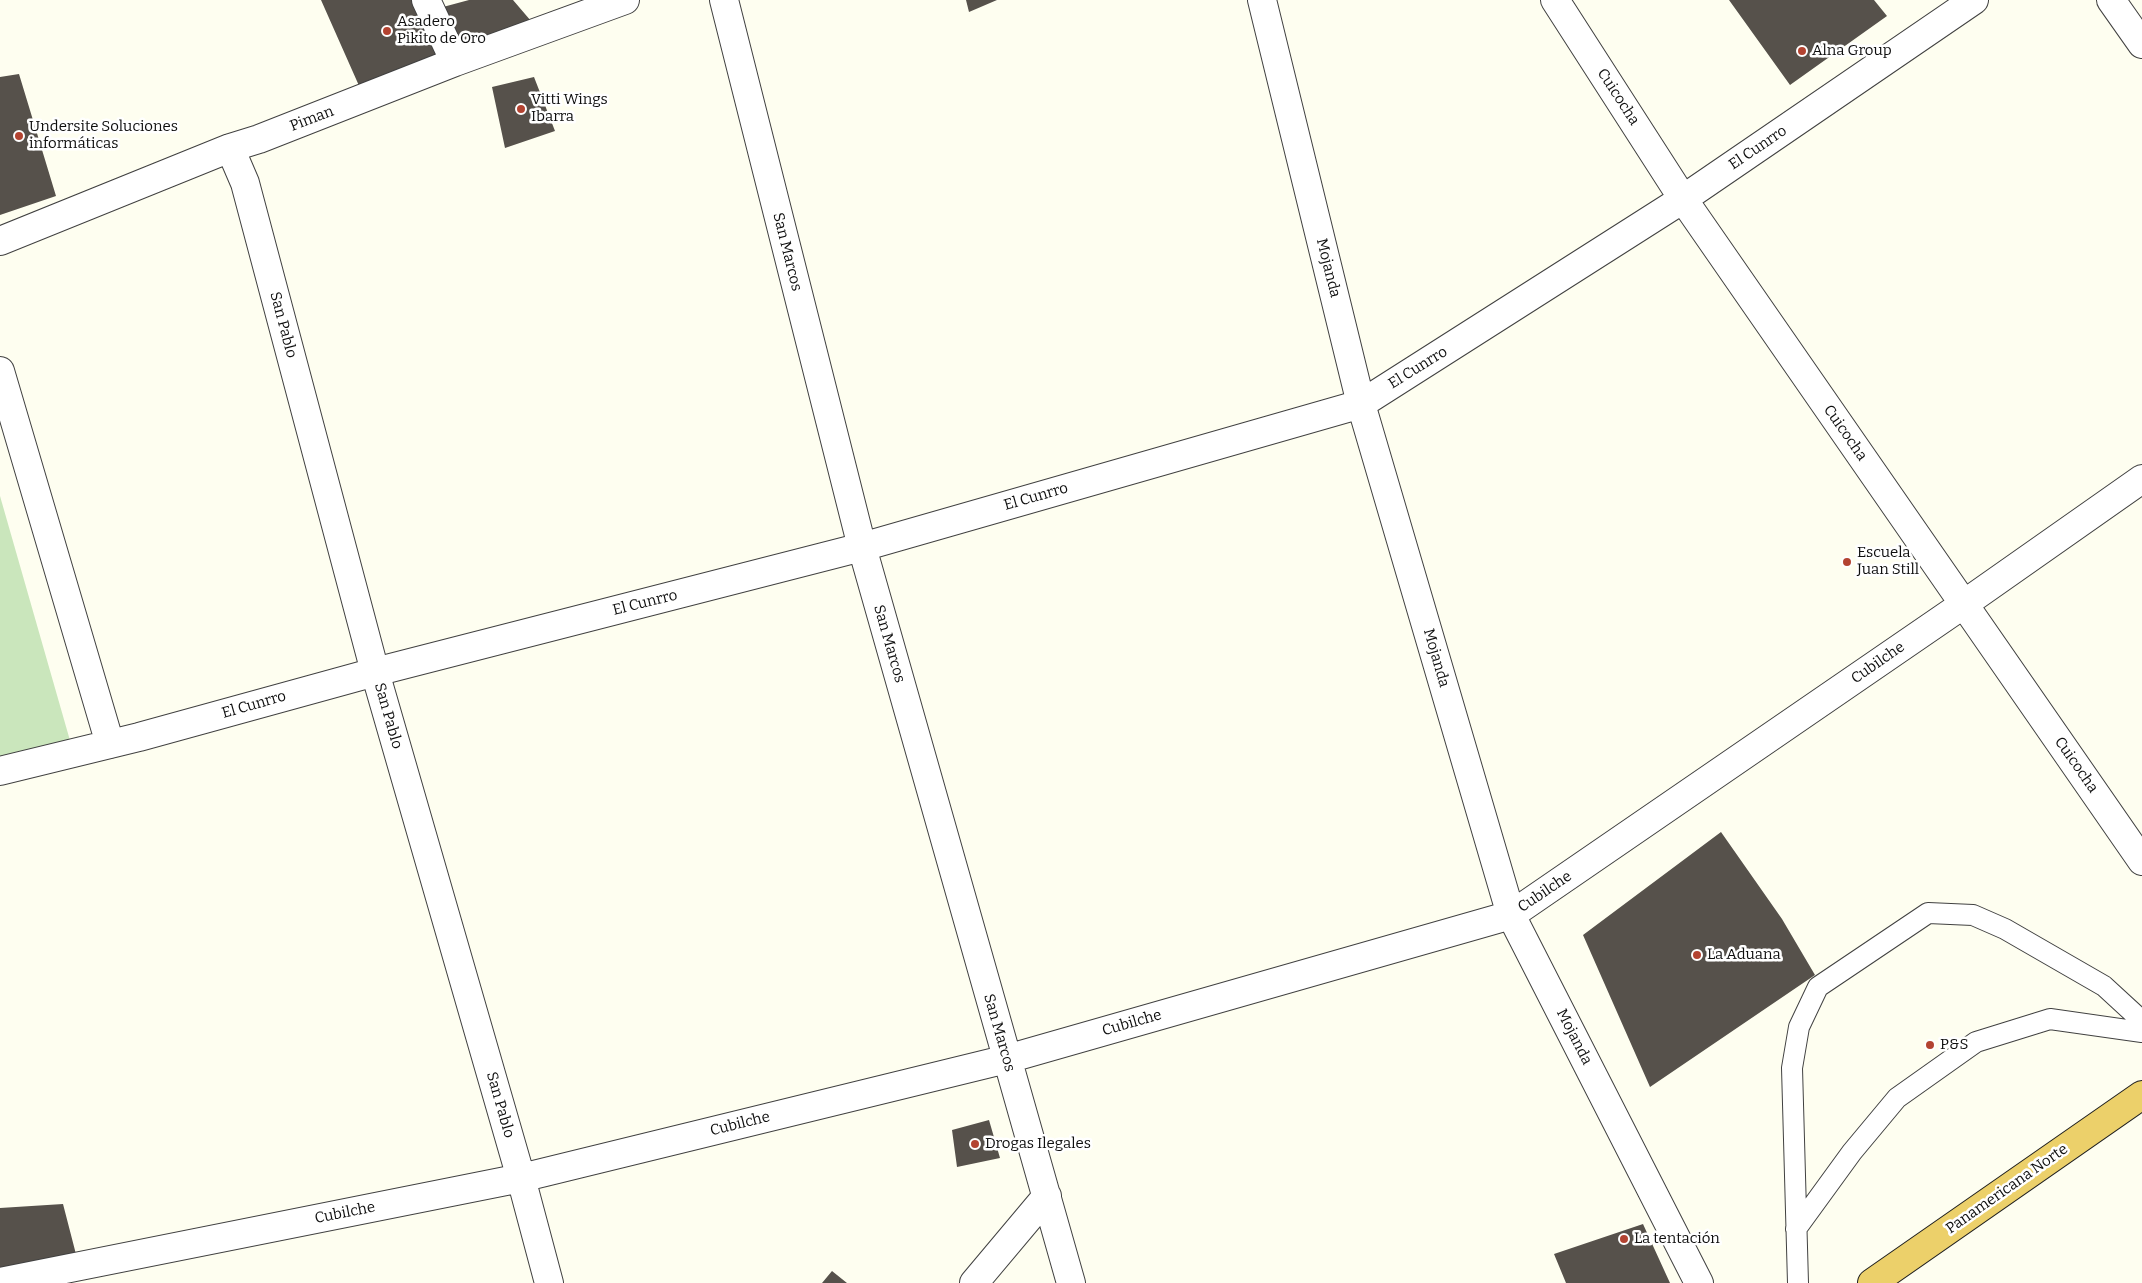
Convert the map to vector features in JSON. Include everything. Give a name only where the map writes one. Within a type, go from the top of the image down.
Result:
[{"type":"highway","name":"Panamericana Norte","points":[[1872,1283],[2142,1095]]},
{"type":"street","points":[[426,0],[455,62]]},
{"type":"street","name":"Piman","points":[[0,241],[230,148],[260,139],[455,62],[625,0]]},
{"type":"street","name":"San Marcos","points":[[724,0],[862,547],[1071,1283]]},
{"type":"street","name":"Mojanda","points":[[1262,0],[1361,404],[1511,914],[1699,1283]]},
{"type":"street","name":"Cuicocha","points":[[1555,0],[1683,199],[2142,861]]},
{"type":"street","name":"El Cunrro","points":[[0,771],[110,744],[375,672],[862,547],[1361,404],[1683,199],[1974,0]]},
{"type":"street","points":[[2111,0],[2142,44]]},
{"type":"street","name":"San Pablo","points":[[230,148],[245,182],[375,672],[521,1178],[549,1283]]},
{"type":"street","points":[[0,371],[110,744]]},
{"type":"street","name":"Cubilche","points":[[0,1282],[521,1178],[1007,1059],[1511,914],[1964,604],[2142,479]]},
{"type":"street","points":[[974,1283],[1047,1196]]},
{"type":"lane","points":[[1798,1283],[1792,1068],[1798,1027],[1818,987],[1928,913],[1973,915],[2005,929],[2104,986],[2142,1021]]},
{"type":"lane","points":[[1796,1229],[1852,1152],[1898,1098],[1976,1042],[2050,1019],[2142,1032]]},
{"type":"green space","points":[[0,496],[73,751],[0,767]]},
{"type":"building","name":"Asadero Pikito de Oro","points":[[321,0],[424,0],[453,62],[364,97]]},
{"type":"building","points":[[469,0],[513,0],[537,28],[461,56],[443,7]]},
{"type":"building","points":[[966,0],[997,0],[969,12]]},
{"type":"building","name":"Alna Group","points":[[1729,0],[1874,0],[1887,16],[1790,85]]},
{"type":"building","name":"Undersite Soluciones informáticas","points":[[19,74],[56,196],[0,215],[0,77]]},
{"type":"building","name":"Vitti Wings Ibarra","points":[[534,77],[555,131],[505,148],[492,87]]},
{"type":"building","name":"La Aduana","points":[[1721,832],[1782,919],[1815,975],[1650,1087],[1583,935]]},
{"type":"building","name":"Drogas Ilegales","points":[[989,1120],[1000,1158],[957,1167],[952,1130]]},
{"type":"building","points":[[63,1204],[78,1262],[0,1277],[0,1208]]},
{"type":"building","name":"La tentación","points":[[1643,1224],[1670,1283],[1566,1283],[1554,1254]]},
{"type":"building","points":[[832,1271],[847,1283],[822,1283]]},
{"type":"place","name":"Asadero Pikito de Oro","points":[[387,31]]},
{"type":"place","name":"Alna Group","points":[[1802,51]]},
{"type":"place","name":"Vitti Wings Ibarra","points":[[521,109]]},
{"type":"place","name":"Undersite Soluciones informáticas","points":[[19,136]]},
{"type":"place","name":"Escuela Juan Still","points":[[1847,562]]},
{"type":"place","name":"La Aduana","points":[[1697,955]]},
{"type":"place","name":"P&S","points":[[1930,1045]]},
{"type":"place","name":"Drogas Ilegales","points":[[975,1144]]},
{"type":"place","name":"La tentación","points":[[1624,1239]]}]
